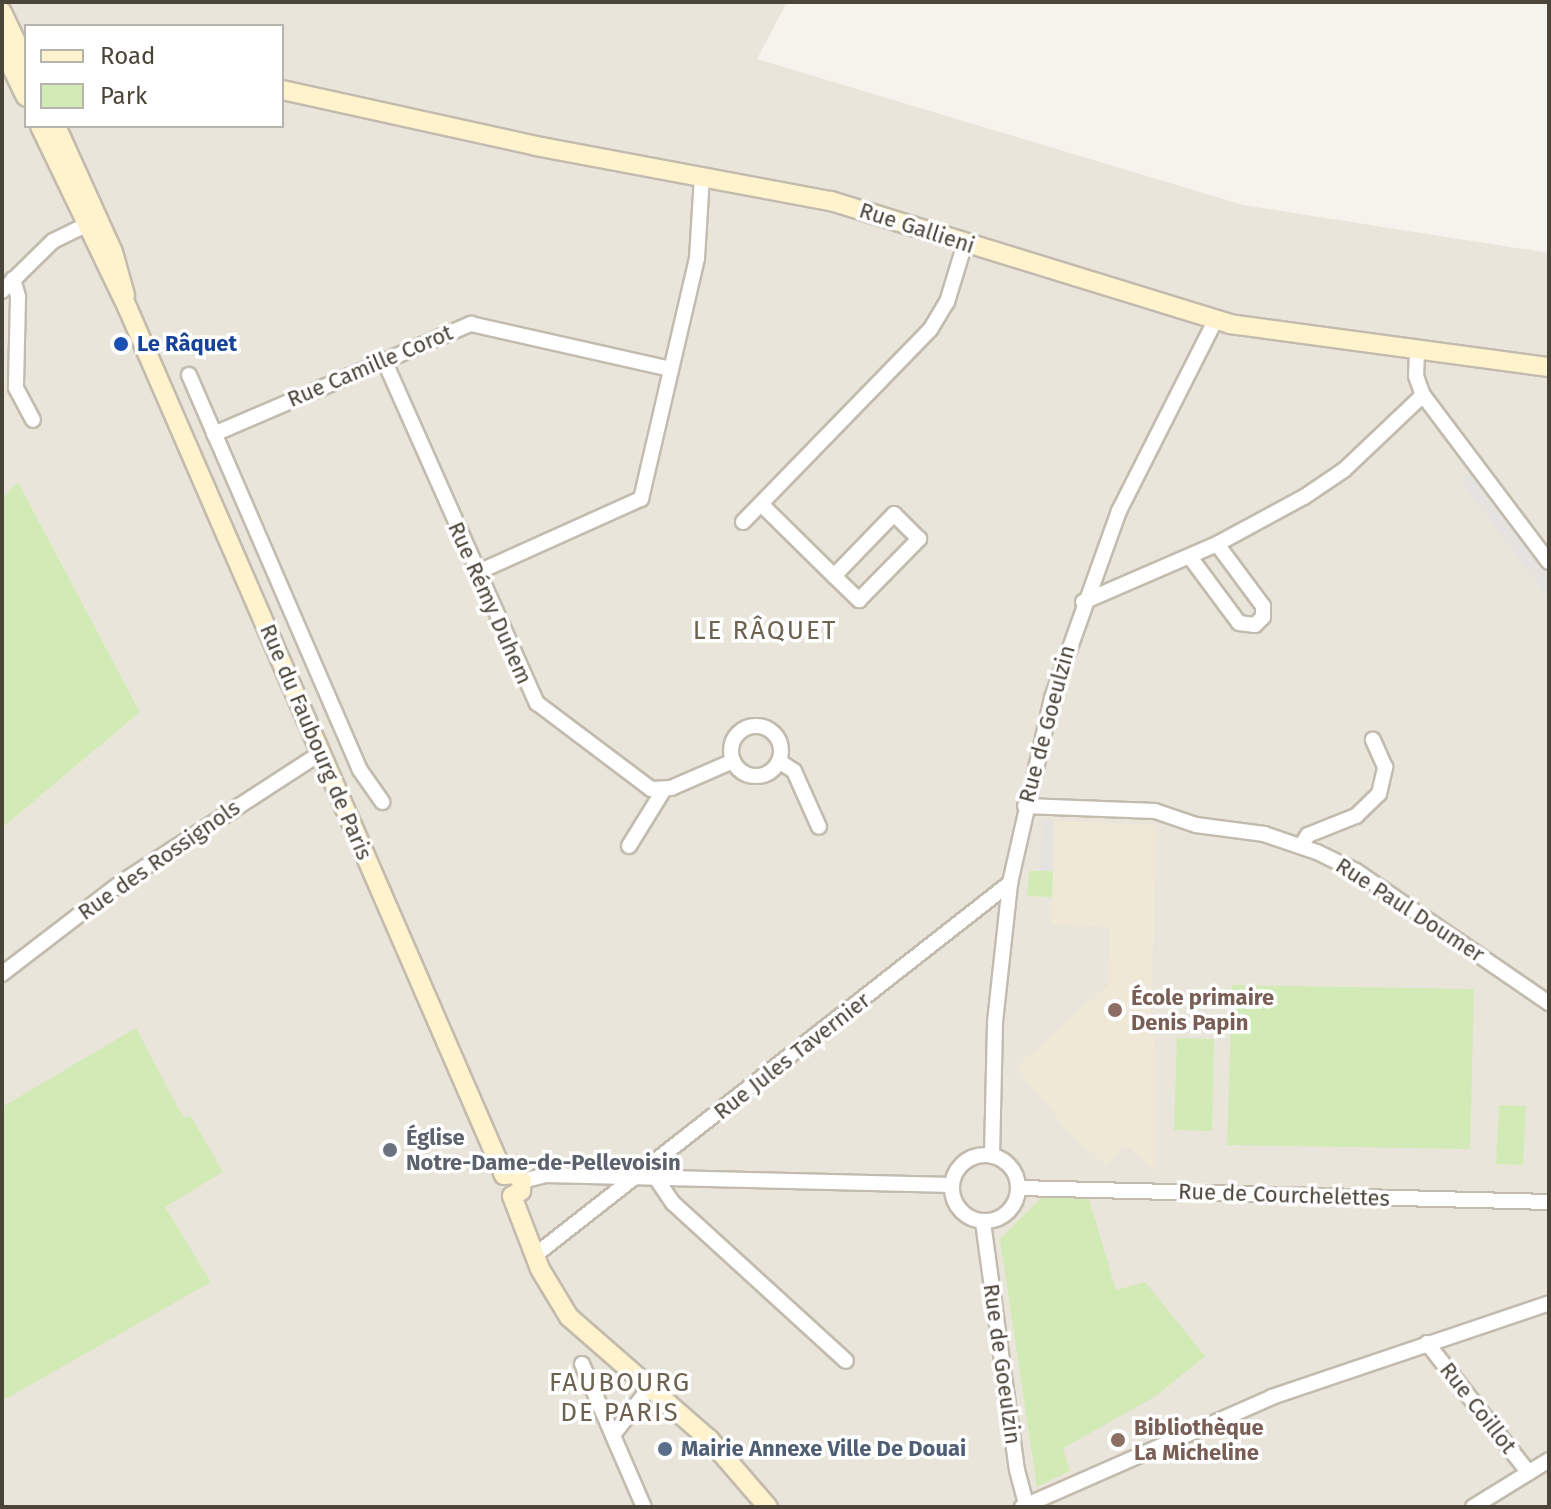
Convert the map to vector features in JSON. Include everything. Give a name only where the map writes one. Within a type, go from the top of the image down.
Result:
[{"type":"main road","points":[[8,29],[24,59]]},
{"type":"main road","points":[[8,29],[24,89]]},
{"type":"main road","name":"Rue Gallieni","points":[[284,90],[831,201],[1215,321],[1549,367]]},
{"type":"main road","name":"Rue du Faubourg de Paris","points":[[41,128],[92,222]]},
{"type":"main road","name":"Rue du Faubourg de Paris","points":[[57,128],[128,309],[513,1184],[534,1256],[576,1325],[709,1439],[768,1507]]},
{"type":"street","points":[[476,573],[638,502],[697,258],[702,177]]},
{"type":"street","points":[[2,291],[53,241],[92,222]]},
{"type":"street","points":[[743,522],[930,330],[947,302],[965,243]]},
{"type":"street","points":[[13,279],[18,297],[16,388],[33,420]]},
{"type":"street","name":"Rue de Goeulzin","points":[[992,1156],[995,1022],[1010,883],[1025,806],[1059,672],[1083,602],[1133,479],[1215,321]]},
{"type":"street","name":"Rue Camille Corot","points":[[214,434],[475,324],[671,369]]},
{"type":"street","points":[[1417,350],[1416,376],[1423,395],[1549,562]]},
{"type":"street","name":"Rue Rémy Duhem","points":[[384,360],[476,573],[537,703],[645,785],[663,791]]},
{"type":"street","name":"Rue du Faubourg de Paris","points":[[189,375],[360,770],[382,802]]},
{"type":"street","points":[[1083,602],[1217,544],[1332,479],[1423,395]]},
{"type":"street","points":[[761,504],[834,576],[859,600],[919,539],[894,514],[834,576]]},
{"type":"street","points":[[1190,557],[1235,618],[1255,625],[1263,617],[1263,606],[1217,544]]},
{"type":"street","points":[[756,726],[776,738],[779,761],[770,772],[756,776],[733,761],[735,738],[756,726]]},
{"type":"street","points":[[1301,846],[1308,835],[1356,816],[1379,794],[1385,767],[1373,740]]},
{"type":"street","name":"Rue des Rossignols","points":[[2,974],[122,882],[321,753]]},
{"type":"street","points":[[629,846],[663,791],[733,761]]},
{"type":"street","points":[[779,761],[794,771],[819,827]]},
{"type":"street","name":"Rue Paul Doumer","points":[[1025,806],[1155,811],[1188,823],[1264,834],[1301,846],[1356,871],[1549,1003]]},
{"type":"street","name":"Rue Jules Tavernier","points":[[534,1256],[1010,883]]},
{"type":"street","points":[[992,1156],[1011,1167],[1019,1188],[1008,1212],[983,1222],[960,1210],[952,1185],[965,1162],[992,1156]]},
{"type":"street","points":[[513,1184],[546,1175],[952,1185]]},
{"type":"street","points":[[656,1178],[673,1203],[846,1361]]},
{"type":"street","name":"Rue de Courchelettes","points":[[1019,1188],[1549,1202]]},
{"type":"street","name":"Rue de Goeulzin","points":[[983,1222],[1017,1470],[1025,1506]]},
{"type":"street","points":[[1025,1506],[1264,1400],[1549,1303]]},
{"type":"street","name":"Rue Coillot","points":[[1427,1343],[1529,1473]]},
{"type":"street","points":[[582,1364],[644,1507]]},
{"type":"street","points":[[613,1435],[650,1387]]},
{"type":"street","points":[[1473,1507],[1549,1460]]},
{"type":"shaded area","points":[[2,2],[787,2],[757,59],[1243,205],[1549,253],[1549,1507],[2,1507],[2,828],[140,712],[18,482],[2,498]]},
{"type":"shaded area","points":[[1471,471],[1549,575],[1549,599],[1460,480]]},
{"type":"shaded area","points":[[1042,820],[1054,821],[1053,871],[1040,871]]},
{"type":"shaded area","name":"École primaire Denis Papin","points":[[1054,821],[1157,825],[1150,1035],[1155,1036],[1156,1173],[1126,1145],[1105,1164],[1069,1132],[1016,1067],[1108,985],[1110,927],[1051,924],[1052,897],[1027,896],[1053,871]]},
{"type":"green space","points":[[18,482],[140,712],[2,828],[2,498]]},
{"type":"green space","points":[[1029,871],[1053,871],[1052,897],[1027,896]]},
{"type":"green space","points":[[1232,985],[1474,989],[1470,1149],[1227,1145]]},
{"type":"green space","points":[[136,1028],[178,1108],[185,1118],[190,1115],[223,1172],[165,1207],[211,1282],[2,1401],[2,1107]]},
{"type":"green space","points":[[1177,1038],[1214,1039],[1212,1131],[1174,1130]]},
{"type":"green space","points":[[1499,1105],[1526,1106],[1523,1165],[1496,1164]]},
{"type":"green space","points":[[1043,1196],[1089,1199],[1116,1290],[1145,1282],[1205,1356],[1156,1396],[1063,1448],[1070,1471],[1037,1487],[1000,1239]]},
{"type":"place","name":"Le Râquet","points":[[121,344]]},
{"type":"place","name":"École primaire Denis Papin","points":[[1115,1010]]},
{"type":"place","name":"Église Notre-Dame-de-Pellevoisin","points":[[390,1150]]},
{"type":"place","name":"Bibliothèque La Micheline","points":[[1118,1440]]},
{"type":"place","name":"Mairie Annexe Ville De Douai","points":[[665,1449]]},
{"type":"district","name":"LE RÂQUET","points":[[765,631]]},
{"type":"district","name":"FAUBOURG DE PARIS","points":[[620,1398]]}]
